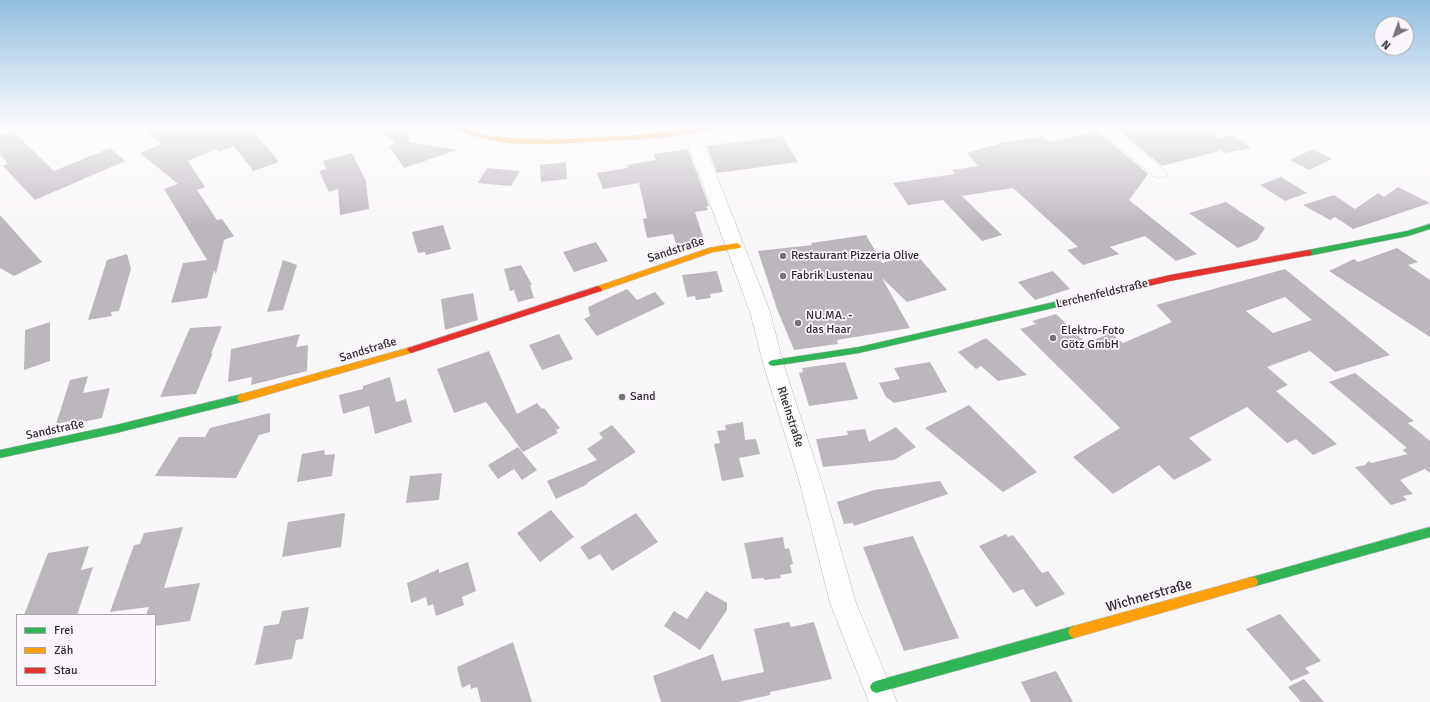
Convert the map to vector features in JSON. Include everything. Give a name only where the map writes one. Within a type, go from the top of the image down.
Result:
[{"type":"street","name":"Rheinstraße","points":[[703,161],[737,246],[760,312],[773,362],[810,480],[843,603],[880,695]]},
{"type":"street","points":[[1145,161],[1160,173]]},
{"type":"street","name":"Lerchenfeldstraße","points":[[773,362],[859,350],[1170,278],[1345,247],[1408,233],[1430,226]]},
{"type":"street","name":"Sandstraße","points":[[0,454],[128,427],[308,381],[504,321],[712,250],[737,246]]},
{"type":"street","name":"Wichnerstraße","points":[[880,695],[1430,532]]},
{"type":"building","points":[[5,161],[44,161],[54,171],[79,161],[125,161],[35,200],[3,166],[8,164]]},
{"type":"building","points":[[150,161],[189,161],[205,187],[197,190],[217,220],[222,219],[234,236],[224,240],[216,274],[214,270],[207,298],[171,303],[183,263],[207,260],[164,189],[178,184]]},
{"type":"building","points":[[245,161],[278,161],[279,162],[253,171]]},
{"type":"building","points":[[323,161],[356,161],[366,181],[369,209],[340,215],[338,189],[329,192],[319,171],[326,169]]},
{"type":"building","points":[[399,161],[425,161],[404,168]]},
{"type":"building","points":[[652,161],[692,161],[709,206],[706,206],[708,210],[695,212],[704,240],[676,244],[673,234],[647,238],[643,219],[647,218],[639,183],[603,189],[597,173],[628,168],[627,165]]},
{"type":"building","points":[[712,161],[797,161],[798,162],[717,173]]},
{"type":"building","points":[[974,161],[1132,161],[1148,174],[1129,200],[1197,254],[1176,261],[1145,236],[1110,247],[1119,254],[1083,265],[1067,250],[1078,247],[1013,188],[962,196],[1002,235],[982,241],[943,200],[908,205],[893,183],[955,174],[952,170],[978,166]]},
{"type":"building","points":[[1156,161],[1182,161],[1162,166]]},
{"type":"building","points":[[1291,161],[1328,161],[1309,170]]},
{"type":"building","points":[[566,162],[567,179],[541,182],[540,165]]},
{"type":"building","points":[[487,168],[520,171],[511,186],[478,183]]},
{"type":"building","points":[[1281,177],[1307,193],[1285,201],[1260,185]]},
{"type":"building","points":[[1398,187],[1430,203],[1353,229],[1335,217],[1330,220],[1303,205],[1334,195],[1355,209],[1378,193],[1384,197]]},
{"type":"building","points":[[1226,202],[1265,228],[1257,240],[1238,248],[1189,213]]},
{"type":"building","points":[[0,215],[42,262],[14,276],[0,268]]},
{"type":"building","points":[[443,225],[451,249],[426,255],[425,252],[418,253],[412,232]]},
{"type":"building","points":[[866,235],[882,263],[916,254],[947,290],[907,302],[882,278],[910,328],[837,340],[838,344],[794,350],[777,309],[758,251],[812,245],[811,243]]},
{"type":"building","points":[[596,242],[608,261],[574,272],[563,252]]},
{"type":"building","points":[[1397,248],[1418,262],[1408,265],[1430,280],[1430,337],[1329,271],[1354,259],[1358,262]]},
{"type":"building","points":[[127,254],[131,269],[119,311],[111,312],[112,316],[88,320],[107,260]]},
{"type":"building","points":[[283,260],[297,265],[283,310],[267,312]]},
{"type":"building","points":[[521,265],[532,285],[530,285],[534,298],[518,302],[514,290],[510,291],[504,269]]},
{"type":"building","points":[[1285,269],[1390,355],[1335,372],[1310,351],[1267,367],[1288,385],[1276,391],[1337,444],[1313,455],[1296,439],[1287,443],[1247,407],[1189,438],[1212,460],[1174,480],[1159,465],[1113,494],[1073,457],[1120,428],[1020,329],[1036,324],[1032,321],[1056,314],[1086,343],[1111,333],[1123,343],[1172,322],[1156,305]],"holes":[[[1285,297],[1312,320],[1273,333],[1246,311]]]},
{"type":"building","points":[[717,271],[723,292],[710,294],[711,298],[696,300],[695,296],[687,297],[682,275]]},
{"type":"building","points":[[1053,271],[1070,289],[1035,300],[1018,282]]},
{"type":"building","points":[[627,289],[637,300],[655,292],[665,304],[597,336],[584,319],[590,316],[588,307]]},
{"type":"building","points":[[473,293],[478,320],[445,330],[441,299]]},
{"type":"building","points":[[50,322],[50,361],[24,370],[25,330]]},
{"type":"building","points":[[222,326],[211,354],[213,353],[196,394],[160,397],[190,328]]},
{"type":"building","points":[[300,334],[296,347],[308,345],[307,371],[251,385],[252,377],[228,382],[231,349]]},
{"type":"building","points":[[559,334],[573,359],[542,370],[529,345]]},
{"type":"building","points":[[986,338],[1027,375],[998,381],[981,366],[976,369],[958,352]]},
{"type":"building","points":[[489,351],[517,414],[537,403],[542,409],[544,408],[560,428],[556,430],[558,433],[523,452],[486,402],[454,413],[437,369]]},
{"type":"building","points":[[845,362],[858,399],[809,406],[799,373],[803,372],[802,368]]},
{"type":"building","points":[[930,362],[947,392],[894,403],[886,397],[879,383],[900,379],[894,368]]},
{"type":"building","points":[[1355,373],[1414,421],[1408,423],[1430,441],[1430,473],[1425,469],[1400,480],[1413,494],[1403,496],[1407,500],[1391,505],[1355,467],[1365,465],[1369,461],[1371,463],[1408,454],[1402,450],[1407,448],[1329,382]]},
{"type":"building","points":[[88,376],[83,393],[110,388],[102,418],[68,425],[70,421],[56,424],[70,380]]},
{"type":"building","points":[[390,377],[396,402],[406,399],[412,422],[375,434],[369,406],[343,414],[339,395],[363,389],[363,386]]},
{"type":"building","points":[[969,405],[1037,472],[1003,492],[925,428]]},
{"type":"building","points":[[270,413],[270,432],[259,435],[236,478],[155,476],[179,437],[205,437],[210,428]]},
{"type":"building","points":[[743,422],[745,440],[756,439],[760,454],[739,458],[744,477],[722,481],[714,444],[720,443],[717,431],[726,430],[725,425]]},
{"type":"building","points":[[612,425],[636,452],[587,483],[588,484],[556,499],[547,481],[597,460],[587,449],[603,438],[599,433]]},
{"type":"building","points":[[896,427],[916,447],[894,460],[823,467],[816,439],[848,435],[847,431],[865,429],[869,442]]},
{"type":"building","points":[[518,447],[537,470],[522,480],[514,469],[498,479],[488,465]]},
{"type":"building","points":[[324,450],[325,455],[335,454],[332,476],[297,482],[302,454]]},
{"type":"building","points":[[442,473],[439,500],[406,503],[410,476]]},
{"type":"building","points":[[940,481],[948,494],[854,526],[853,523],[844,524],[837,502],[874,490]]},
{"type":"building","points":[[551,510],[574,537],[540,562],[517,533]]},
{"type":"building","points":[[345,513],[341,547],[282,557],[288,522]]},
{"type":"building","points":[[636,513],[658,542],[612,571],[600,554],[589,560],[580,547]]},
{"type":"building","points":[[183,527],[164,588],[200,583],[190,621],[156,626],[156,614],[146,614],[149,607],[110,612],[134,545],[140,544],[144,533]]},
{"type":"building","points":[[1006,534],[1008,537],[1013,535],[1042,573],[1048,571],[1065,594],[1036,607],[1023,589],[1013,593],[979,546]]},
{"type":"building","points":[[913,536],[959,638],[904,651],[863,547]]},
{"type":"building","points":[[783,537],[785,549],[789,548],[793,564],[790,565],[792,573],[780,575],[781,578],[764,580],[764,578],[752,579],[744,543]]},
{"type":"building","points":[[89,546],[81,570],[93,567],[77,614],[24,614],[48,553]]},
{"type":"building","points":[[468,562],[476,591],[462,597],[464,605],[436,616],[433,604],[428,606],[426,597],[411,603],[407,583],[439,569],[439,573]]},
{"type":"building","points":[[706,591],[727,603],[727,610],[700,650],[664,626],[674,611],[687,619]]},
{"type":"building","points":[[309,607],[303,639],[296,640],[292,659],[255,665],[264,626],[279,624],[282,611]]},
{"type":"building","points":[[1280,614],[1321,661],[1305,668],[1310,673],[1291,681],[1246,629]]},
{"type":"building","points":[[789,622],[791,627],[814,622],[832,679],[770,692],[770,695],[738,702],[661,702],[653,676],[713,654],[722,681],[764,672],[754,629]]},
{"type":"building","points":[[513,642],[532,702],[481,702],[477,687],[471,689],[470,684],[462,688],[457,667]]},
{"type":"building","points":[[1056,671],[1073,702],[1031,702],[1021,682]]},
{"type":"building","points":[[1304,679],[1324,702],[1301,702],[1288,687]]},
{"type":"traffic: fast","points":[[1308,253],[1408,233],[1430,226]]},
{"type":"traffic: fast","points":[[773,363],[859,350],[1063,303]]},
{"type":"traffic: fast","points":[[0,454],[116,429],[242,398]]},
{"type":"traffic: fast","points":[[1252,582],[1430,532]]},
{"type":"traffic: fast","points":[[876,687],[1074,632]]},
{"type":"traffic: slow","points":[[598,289],[712,250],[737,246]]},
{"type":"traffic: slow","points":[[242,398],[411,350]]},
{"type":"traffic: slow","points":[[1074,632],[1252,582]]},
{"type":"traffic: jam","points":[[1063,303],[1170,278],[1308,253]]},
{"type":"traffic: jam","points":[[411,350],[598,289]]},
{"type":"place","name":"Restaurant Pizzeria Olive","points":[[783,256]]},
{"type":"place","name":"Fabrik Lustenau","points":[[783,276]]},
{"type":"place","name":"NU.MA. - das Haar","points":[[798,323]]},
{"type":"place","name":"Elektro-Foto Götz GmbH","points":[[1053,338]]},
{"type":"place","name":"Sand","points":[[622,397]]}]
